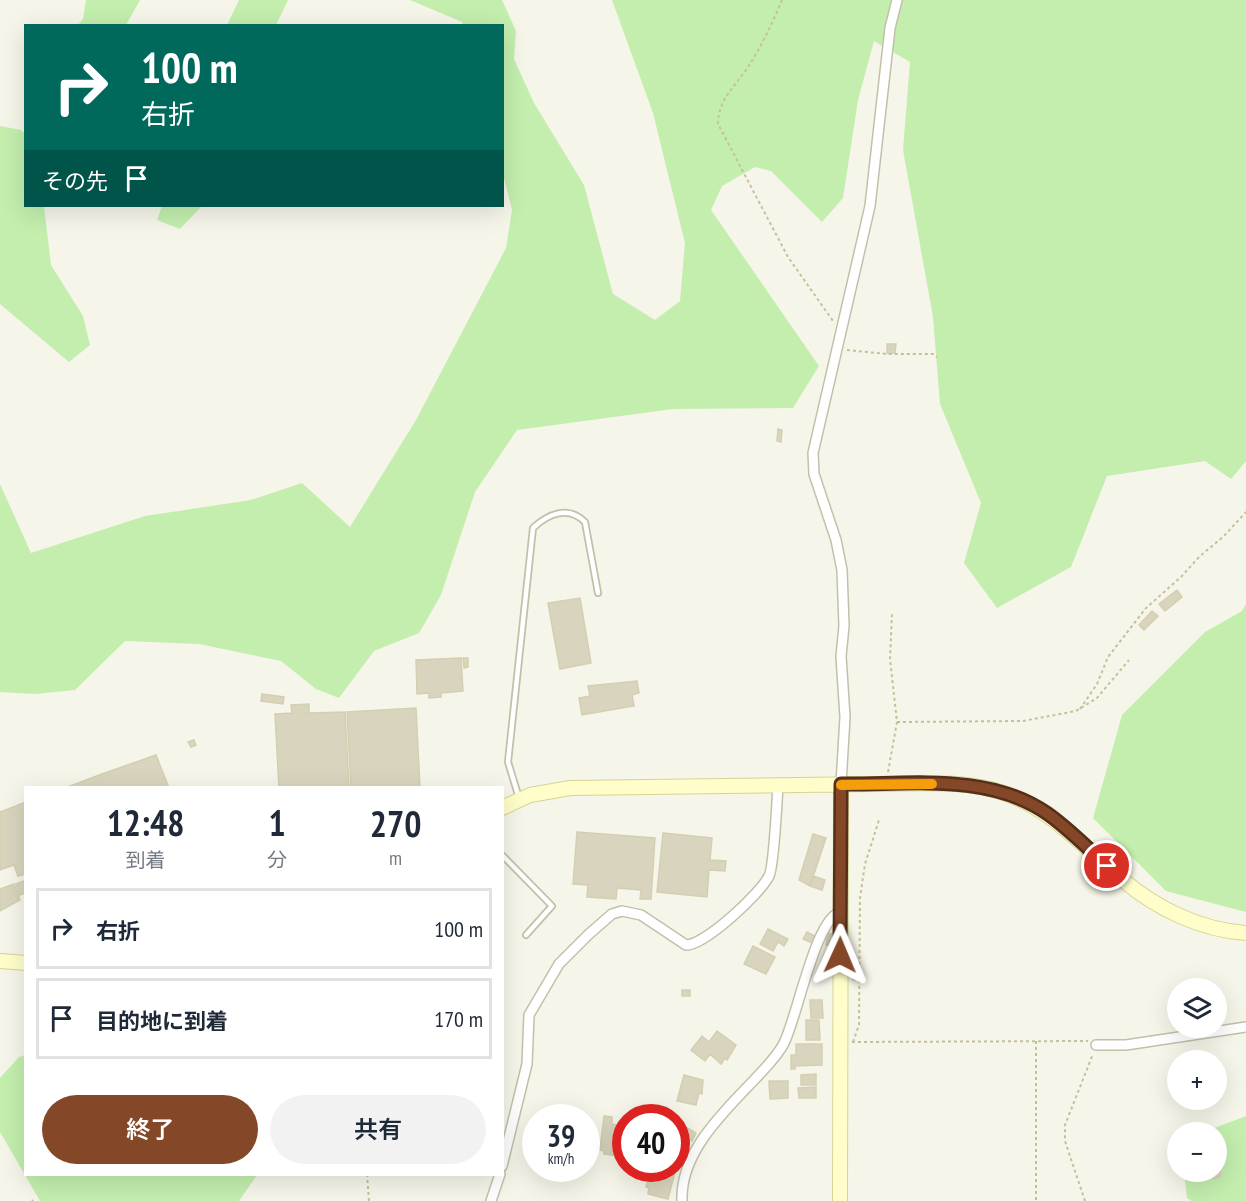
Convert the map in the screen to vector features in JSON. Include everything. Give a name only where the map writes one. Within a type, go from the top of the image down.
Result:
[{"type":"street","points":[[840,1201],[846,1042],[841,912],[841,784],[845,717],[841,656],[844,626],[842,570],[836,540],[812,463],[839,331],[870,206],[890,28],[897,0]]},
{"type":"street","points":[[504,807],[519,798],[570,788],[841,784],[967,785],[1003,793],[1048,814],[1124,881],[1161,907],[1203,925],[1246,933]]},
{"type":"street","points":[[504,1158],[526,1065],[529,1015],[559,964],[588,934],[612,914],[622,911],[642,915],[686,945],[705,939],[733,915],[770,875],[778,785]]},
{"type":"street","points":[[682,1201],[685,1172],[695,1150],[783,1046],[793,1023],[815,948],[824,926],[833,914],[841,912]]},
{"type":"street","points":[[0,961],[24,963]]},
{"type":"street","points":[[1096,1045],[1126,1045],[1246,1027]]},
{"type":"street","points":[[491,1201],[499,1176]]},
{"type":"lane","points":[[519,798],[507,762],[533,528],[544,518],[558,513],[569,513],[578,515],[585,522],[598,593]]},
{"type":"lane","points":[[504,857],[552,906],[526,935]]},
{"type":"path","points":[[782,0],[748,67],[727,92],[718,112],[718,124],[792,265],[839,331]]},
{"type":"path","points":[[835,351],[933,354],[937,357]]},
{"type":"path","points":[[1080,709],[1097,684],[1108,657],[1146,608],[1224,536],[1246,512]]},
{"type":"path","points":[[887,784],[891,745],[897,722],[890,658],[892,612]]},
{"type":"path","points":[[897,722],[1023,721],[1080,709],[1102,693],[1129,660]]},
{"type":"path","points":[[846,1042],[859,1026],[860,898],[865,864],[879,820]]},
{"type":"path","points":[[846,1042],[1086,1039],[1096,1045],[1065,1125],[1065,1142],[1085,1201]]},
{"type":"path","points":[[1036,1041],[1036,1201]]},
{"type":"path","points":[[366,1176],[369,1201]]},
{"type":"green space","points":[[86,0],[140,0],[127,24],[79,24],[83,19]]},
{"type":"green space","points":[[239,0],[288,0],[276,24],[227,24]]},
{"type":"green space","points":[[410,0],[502,0],[516,31],[514,59],[534,103],[584,185],[613,294],[655,320],[680,301],[685,243],[653,113],[612,0],[1246,0],[1246,461],[1231,479],[1205,461],[1107,476],[1071,567],[997,608],[964,563],[981,503],[940,404],[933,317],[903,150],[910,62],[874,41],[858,100],[843,198],[822,222],[771,171],[755,167],[722,186],[711,210],[819,366],[793,408],[673,409],[517,430],[475,492],[441,595],[419,633],[374,651],[339,698],[316,689],[281,661],[199,644],[125,641],[75,690],[35,694],[0,692],[0,484],[31,553],[145,516],[251,500],[302,483],[350,527],[416,420],[506,248],[512,210],[504,178],[504,24],[463,24]]},
{"type":"green space","points":[[0,126],[21,130],[24,133],[24,207],[44,207],[51,265],[83,316],[90,345],[69,362],[0,304]]},
{"type":"green space","points":[[162,207],[201,207],[180,229],[157,220]]},
{"type":"green space","points":[[1246,604],[1246,912],[1166,891],[1093,818],[1122,715],[1205,632],[1242,611]]},
{"type":"green space","points":[[24,1055],[24,1173],[0,1132],[0,1078],[19,1057]]},
{"type":"green space","points":[[1246,1116],[1246,1201],[1192,1201],[1187,1198],[1185,1182],[1227,1182],[1227,1123]]},
{"type":"green space","points":[[26,1176],[256,1176],[239,1201],[40,1201]]},
{"type":"building","points":[[887,344],[896,344],[895,353],[887,353]]},
{"type":"building","points":[[778,429],[782,430],[781,442],[777,441]]},
{"type":"building","points":[[1177,590],[1182,597],[1165,611],[1159,604]]},
{"type":"building","points":[[580,598],[591,663],[560,669],[548,603]]},
{"type":"building","points":[[1152,611],[1158,616],[1144,630],[1139,625]]},
{"type":"building","points":[[461,658],[463,691],[441,693],[441,697],[429,698],[429,693],[417,694],[416,660]]},
{"type":"building","points":[[463,658],[468,658],[468,667],[464,668]]},
{"type":"building","points":[[637,681],[639,693],[632,695],[634,706],[582,715],[579,698],[590,696],[588,686]]},
{"type":"building","points":[[262,694],[284,697],[283,704],[261,701]]},
{"type":"building","points":[[309,704],[309,713],[345,712],[349,786],[279,786],[275,714],[292,713],[291,705]]},
{"type":"building","points":[[416,708],[420,786],[351,786],[347,712]]},
{"type":"building","points":[[194,740],[196,745],[191,747],[188,742]]},
{"type":"building","points":[[156,755],[168,786],[70,786]]},
{"type":"building","points":[[24,803],[24,874],[18,876],[14,865],[0,870],[0,812]]},
{"type":"building","points":[[577,832],[655,838],[651,899],[640,899],[641,890],[617,888],[616,899],[587,897],[588,885],[573,884]]},
{"type":"building","points":[[663,833],[712,838],[710,860],[726,861],[725,871],[709,870],[707,897],[657,892]]},
{"type":"building","points":[[813,834],[826,838],[810,886],[799,880]]},
{"type":"building","points":[[813,876],[825,880],[822,890],[810,886]]},
{"type":"building","points":[[24,881],[24,894],[20,895],[16,884]]},
{"type":"building","points":[[14,884],[20,900],[0,911],[0,889]]},
{"type":"building","points":[[768,929],[788,939],[784,946],[778,942],[773,951],[760,944]]},
{"type":"building","points":[[807,932],[815,936],[812,943],[803,939]]},
{"type":"building","points":[[828,933],[832,934],[830,945],[826,945]]},
{"type":"building","points":[[753,946],[775,957],[766,974],[744,964]]},
{"type":"building","points":[[853,964],[857,964],[857,980],[853,980]]},
{"type":"building","points":[[682,990],[690,990],[690,996],[682,996]]},
{"type":"building","points":[[810,1000],[822,1000],[823,1018],[811,1018]]},
{"type":"building","points":[[806,1020],[819,1020],[820,1040],[806,1040]]},
{"type":"building","points":[[717,1031],[736,1045],[727,1060],[725,1058],[721,1064],[710,1054],[705,1061],[691,1050],[702,1036],[709,1042]]},
{"type":"building","points":[[796,1044],[822,1044],[822,1065],[795,1066],[795,1069],[791,1069],[791,1055],[796,1055]]},
{"type":"building","points":[[816,1074],[816,1085],[801,1085],[801,1075]]},
{"type":"building","points":[[684,1075],[703,1080],[702,1094],[699,1093],[696,1105],[677,1101]]},
{"type":"building","points":[[769,1081],[788,1081],[788,1098],[770,1099]]},
{"type":"building","points":[[816,1087],[816,1098],[799,1098],[798,1088]]},
{"type":"building","points":[[604,1116],[612,1117],[612,1155],[604,1154],[604,1151],[600,1150]]},
{"type":"building","points":[[690,1130],[696,1133],[692,1141],[690,1140]]},
{"type":"building","points":[[647,1182],[672,1182],[668,1199],[648,1194],[649,1188],[646,1187]]},
{"type":"slow traffic","points":[[841,785],[932,784]]},
{"type":"route","points":[[840,955],[841,784],[951,784],[1003,793],[1048,814],[1107,866]]}]
